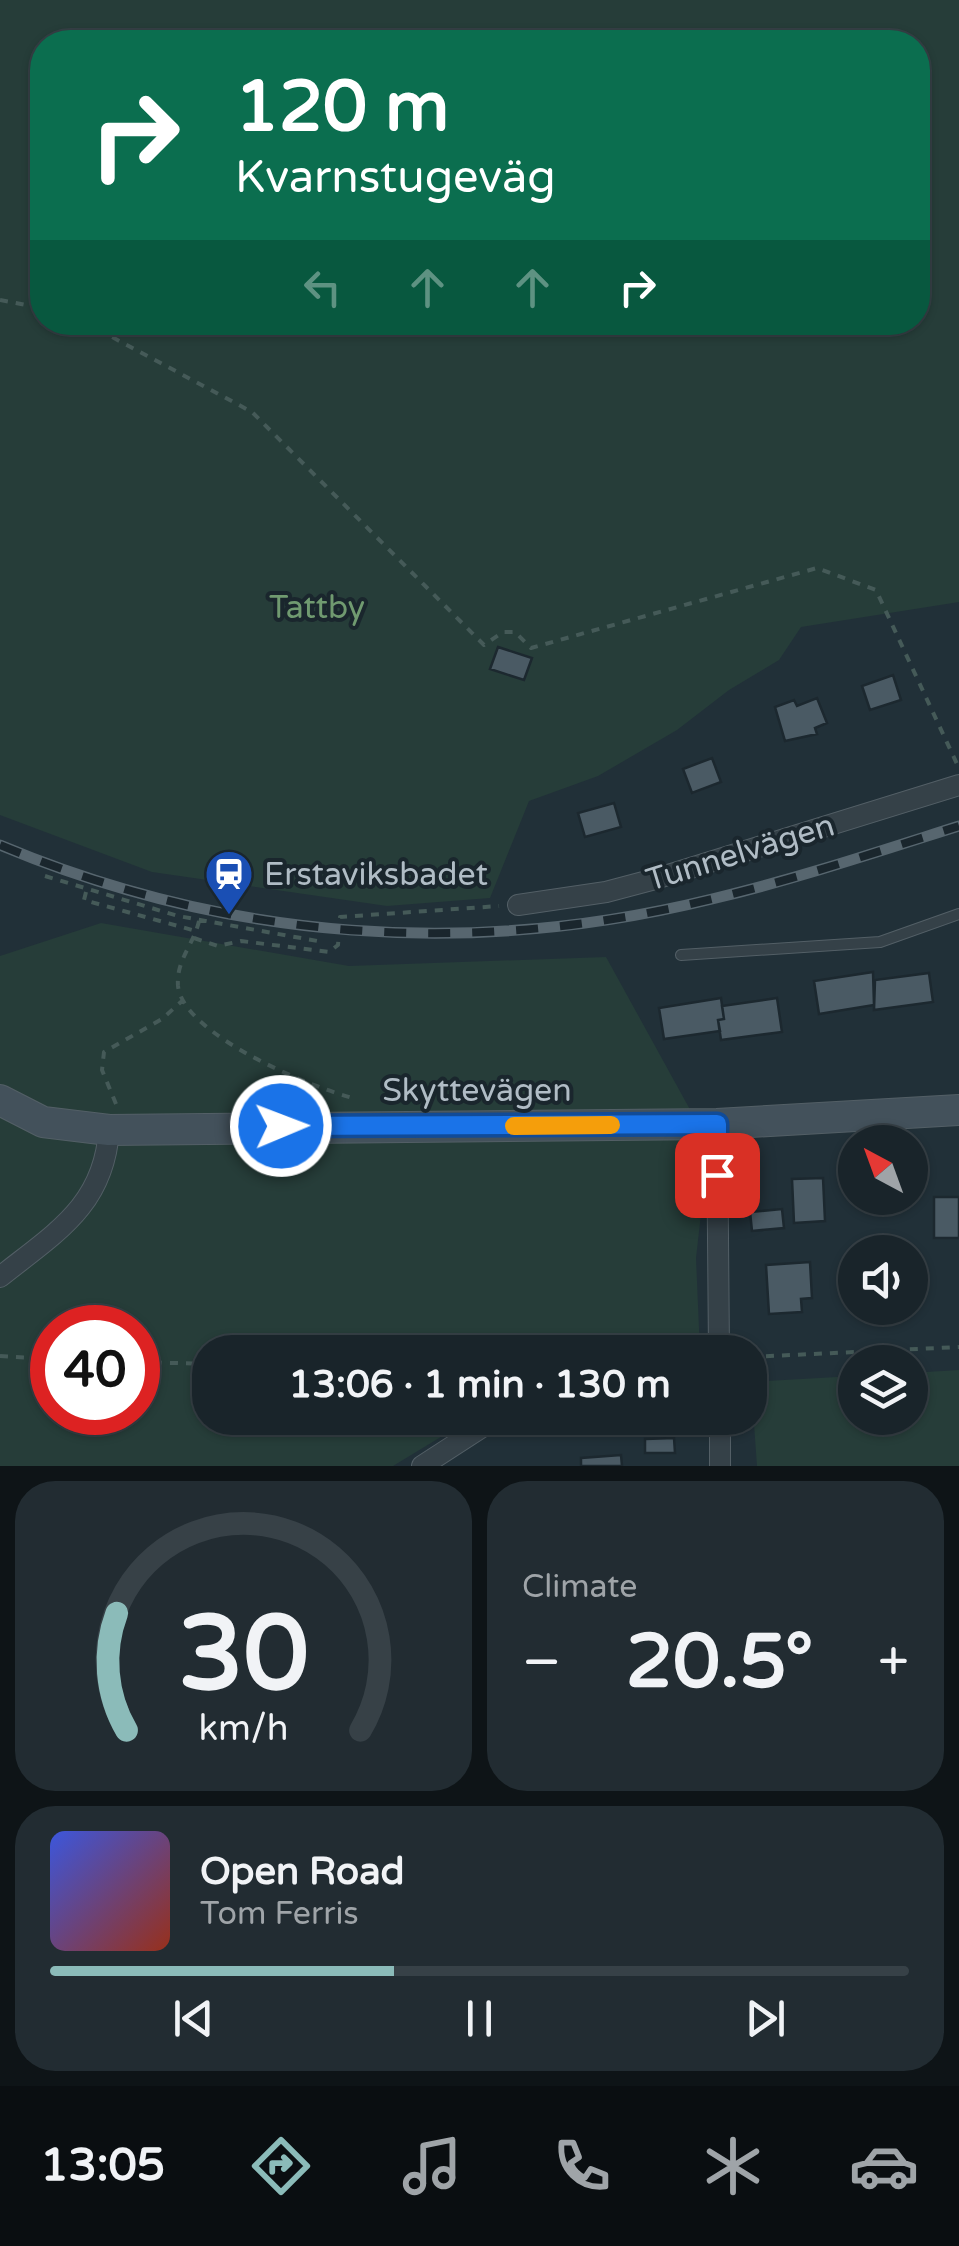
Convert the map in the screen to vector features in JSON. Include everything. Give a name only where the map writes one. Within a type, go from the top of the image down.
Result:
[{"type":"street","name":"Tunnelvägen","points":[[518,905],[606,892],[655,879],[959,785]]},
{"type":"street","name":"Skyttevägen","points":[[0,1100],[43,1122],[717,1124],[959,1110]]},
{"type":"street","points":[[0,1277],[58,1231],[88,1199],[106,1166],[115,1121]]},
{"type":"street","points":[[717,1124],[719,1335]]},
{"type":"street","points":[[422,1466],[470,1435]]},
{"type":"street","points":[[720,1435],[720,1466]]},
{"type":"lane","points":[[681,956],[880,942],[959,914]]},
{"type":"path","points":[[0,300],[30,306]]},
{"type":"path","points":[[108,335],[252,412],[484,645],[503,632],[516,632],[532,648],[817,568],[876,590],[892,616],[959,768]]},
{"type":"path","points":[[45,876],[199,920],[323,942]]},
{"type":"path","points":[[87,891],[84,900],[196,931]]},
{"type":"path","points":[[194,938],[218,946],[240,941],[329,952],[338,944],[340,917],[518,905]]},
{"type":"path","points":[[199,920],[194,938],[184,950],[178,984],[182,1001],[261,1065],[331,1093],[362,1100]]},
{"type":"path","points":[[115,1121],[102,1070],[104,1052],[162,1019],[182,1001]]},
{"type":"path","points":[[767,1356],[959,1348]]},
{"type":"path","points":[[0,1356],[30,1357]]},
{"type":"path","points":[[160,1363],[192,1364]]},
{"type":"green space","name":"Tattby","points":[[0,0],[959,0],[959,602],[801,627],[779,660],[729,690],[677,730],[598,776],[529,801],[490,898],[387,906],[152,872],[0,815]]},
{"type":"green space","points":[[101,923],[349,966],[606,957],[709,1144],[696,1258],[699,1335],[192,1335],[192,1435],[444,1435],[393,1466],[0,1466],[0,956]]},
{"type":"green space","points":[[959,1370],[959,1466],[757,1466],[755,1435],[767,1435],[767,1381],[838,1377],[838,1435],[928,1435],[928,1372]]},
{"type":"building","points":[[498,647],[532,658],[524,680],[490,669]]},
{"type":"building","points":[[893,675],[901,700],[870,710],[862,686]]},
{"type":"building","points":[[817,698],[827,723],[815,728],[817,734],[785,741],[775,707],[794,700],[797,706]]},
{"type":"building","points":[[712,758],[721,782],[692,793],[683,769]]},
{"type":"building","points":[[614,803],[621,827],[585,837],[578,813]]},
{"type":"building","points":[[873,972],[874,1005],[819,1014],[814,981]]},
{"type":"building","points":[[929,973],[933,1002],[874,1010],[875,980]]},
{"type":"building","points":[[721,998],[724,1019],[718,1020],[720,1031],[664,1039],[659,1008]]},
{"type":"building","points":[[777,998],[782,1032],[721,1040],[718,1020],[724,1019],[722,1006]]},
{"type":"building","points":[[823,1178],[825,1221],[794,1223],[792,1179]]},
{"type":"building","points":[[934,1197],[959,1197],[959,1238],[934,1238]]},
{"type":"building","points":[[782,1209],[784,1228],[752,1231],[750,1212]]},
{"type":"building","points":[[810,1262],[812,1298],[801,1299],[802,1312],[769,1314],[766,1265]]},
{"type":"building","points":[[674,1438],[675,1453],[645,1453],[645,1439]]},
{"type":"building","points":[[621,1455],[622,1466],[581,1466],[581,1458]]},
{"type":"railway","points":[[0,845],[86,877],[174,902],[263,920],[352,930],[442,933],[532,929],[622,918],[805,874],[959,826]]},
{"type":"slow traffic","points":[[514,1126],[611,1125]]},
{"type":"place","name":"Erstaviksbadet","points":[[229,916]]},
{"type":"route","points":[[281,1126],[717,1124],[717,1175]]}]
